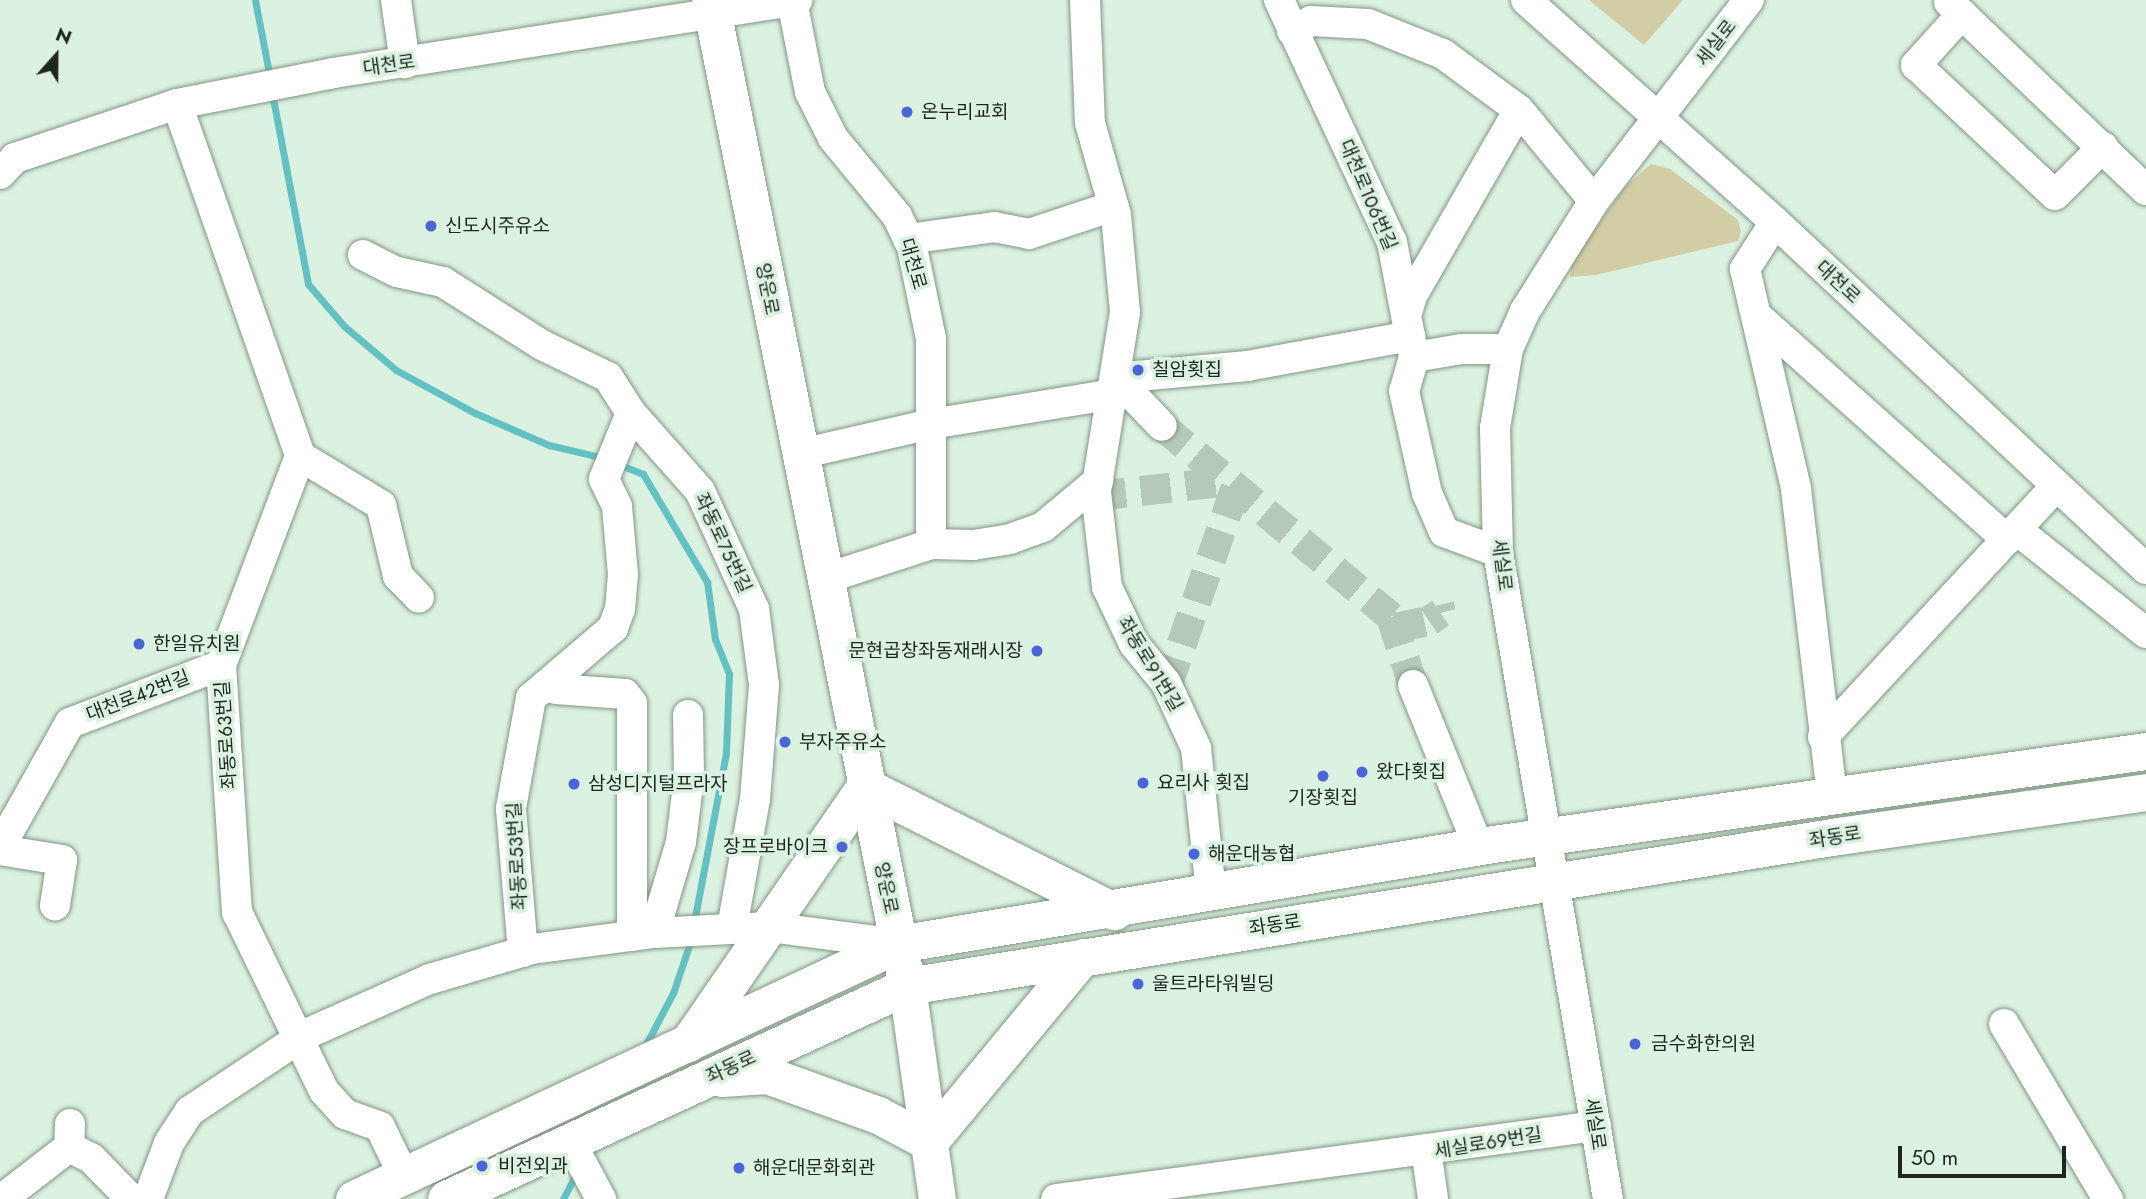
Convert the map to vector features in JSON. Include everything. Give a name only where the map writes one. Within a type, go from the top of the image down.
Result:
[{"type":"main road","name":"양운로","points":[[712,7],[865,786],[908,986],[937,1199]]},
{"type":"main road","name":"좌동로","points":[[354,1199],[686,1046],[898,944],[1114,911],[1478,846],[2146,751]]},
{"type":"main road","points":[[686,1046],[865,786],[1114,911]]},
{"type":"main road","name":"좌동로","points":[[446,1199],[908,986],[1556,882],[2146,792]]},
{"type":"main road","points":[[703,1080],[767,1076],[878,1115],[929,1142],[1082,957]]},
{"type":"street","points":[[396,0],[405,63]]},
{"type":"street","name":"대천로","points":[[5,160],[177,104],[332,73],[405,63],[712,7],[797,0]]},
{"type":"street","name":"좌동로91번길","points":[[1085,0],[1090,123],[1113,206],[1125,313],[1098,481],[1107,587],[1134,644],[1166,682],[1196,748],[1211,894]]},
{"type":"street","name":"대천로106번길","points":[[1279,0],[1392,242],[1410,336]]},
{"type":"street","name":"대천로","points":[[1526,0],[1659,116],[2146,569]]},
{"type":"street","name":"세실로","points":[[1608,1199],[1498,552],[1495,428],[1508,349],[1525,311],[1594,201],[1749,0]]},
{"type":"street","name":"대천로","points":[[792,1],[810,92],[833,138],[897,216],[908,239],[931,339],[931,428]]},
{"type":"street","points":[[2103,147],[2055,195],[1916,65],[1955,7],[2103,147],[2146,190]]},
{"type":"street","points":[[1292,31],[1311,21],[1367,24],[1443,54],[1519,110],[1594,201]]},
{"type":"street","points":[[177,104],[300,456],[382,505],[398,576],[419,598]]},
{"type":"street","points":[[1498,552],[1444,532],[1427,493],[1404,391],[1413,294],[1519,110]]},
{"type":"street","points":[[908,239],[994,227],[1029,234],[1113,206]]},
{"type":"street","points":[[1774,222],[1745,269],[1796,489],[1832,796]]},
{"type":"street","name":"좌동로75번길","points":[[363,255],[397,272],[443,282],[542,345],[608,377],[631,412],[700,491],[754,609],[764,685],[755,799],[732,928]]},
{"type":"street","points":[[1758,317],[2012,535],[2146,634]]},
{"type":"street","points":[[800,454],[931,428],[1115,386],[1247,366],[1410,336],[1462,349],[1508,349]]},
{"type":"street","points":[[1115,386],[1162,426]]},
{"type":"street","name":"좌동로53번길","points":[[523,952],[512,808],[531,698],[613,628],[620,609],[623,575],[617,506],[604,479],[631,412]]},
{"type":"street","points":[[931,428],[931,544]]},
{"type":"street","name":"좌동로63번길","points":[[300,456],[221,665],[237,912],[324,1091],[345,1114],[380,1127],[404,1176]]},
{"type":"street","points":[[824,579],[931,544],[973,545],[1032,531],[1098,481]]},
{"type":"street","points":[[1823,737],[2056,486]]},
{"type":"street","name":"대천로42번길","points":[[0,848],[70,723],[221,665]]},
{"type":"street","points":[[1413,685],[1478,846]]},
{"type":"street","points":[[556,689],[625,694],[632,702],[643,934]]},
{"type":"street","points":[[643,934],[681,842],[689,777],[688,715]]},
{"type":"street","points":[[0,848],[62,860],[55,905]]},
{"type":"street","points":[[148,1199],[169,1143],[190,1111],[298,1039],[430,979],[523,952],[643,934],[769,928],[898,944]]},
{"type":"street","points":[[2004,1024],[2108,1199]]},
{"type":"street","name":"세실로69번길","points":[[1433,1199],[1426,1149],[1596,1126]]},
{"type":"street","points":[[6,1193],[70,1136],[131,1199]]},
{"type":"street","points":[[1056,1199],[1144,1193],[1426,1149]]},
{"type":"street","points":[[555,1150],[601,1199]]},
{"type":"shaded area","points":[[1589,0],[1683,0],[1644,45]]},
{"type":"shaded area","points":[[1651,164],[1670,169],[1738,220],[1741,232],[1738,241],[1596,275],[1570,277],[1572,261],[1625,187]]},
{"type":"waterway","points":[[255,0],[270,78]]},
{"type":"waterway","points":[[272,93],[308,284],[344,326],[396,370],[475,413],[549,445],[604,458]]},
{"type":"waterway","points":[[618,464],[643,474],[707,582],[715,639],[729,674],[726,753],[694,922]]},
{"type":"waterway","points":[[644,1048],[673,993],[692,937]]},
{"type":"waterway","points":[[563,1199],[577,1172]]},
{"type":"tunnel","points":[[1162,426],[1391,617],[1413,685]]},
{"type":"tunnel","points":[[1096,496],[1229,481]]},
{"type":"tunnel","points":[[1167,687],[1236,487]]},
{"type":"tunnel","points":[[1395,628],[1429,621],[1441,613],[1439,605]]},
{"type":"place","name":"온누리교회","points":[[907,112]]},
{"type":"place","name":"신도시주유소","points":[[431,226]]},
{"type":"place","name":"칠암횟집","points":[[1138,370]]},
{"type":"place","name":"한일유치원","points":[[139,644]]},
{"type":"place","name":"문현곱창좌동재래시장","points":[[1037,651]]},
{"type":"place","name":"부자주유소","points":[[785,742]]},
{"type":"place","name":"왔다횟집","points":[[1362,772]]},
{"type":"place","name":"기장횟집","points":[[1323,776]]},
{"type":"place","name":"요리사 횟집","points":[[1143,783]]},
{"type":"place","name":"삼성디지털프라자","points":[[574,784]]},
{"type":"place","name":"장프로바이크","points":[[842,847]]},
{"type":"place","name":"해운대농협","points":[[1194,854]]},
{"type":"place","name":"울트라타워빌딩","points":[[1138,984]]},
{"type":"place","name":"금수화한의원","points":[[1635,1044]]},
{"type":"place","name":"비전외과","points":[[482,1166]]},
{"type":"place","name":"해운대문화회관","points":[[739,1168]]}]
